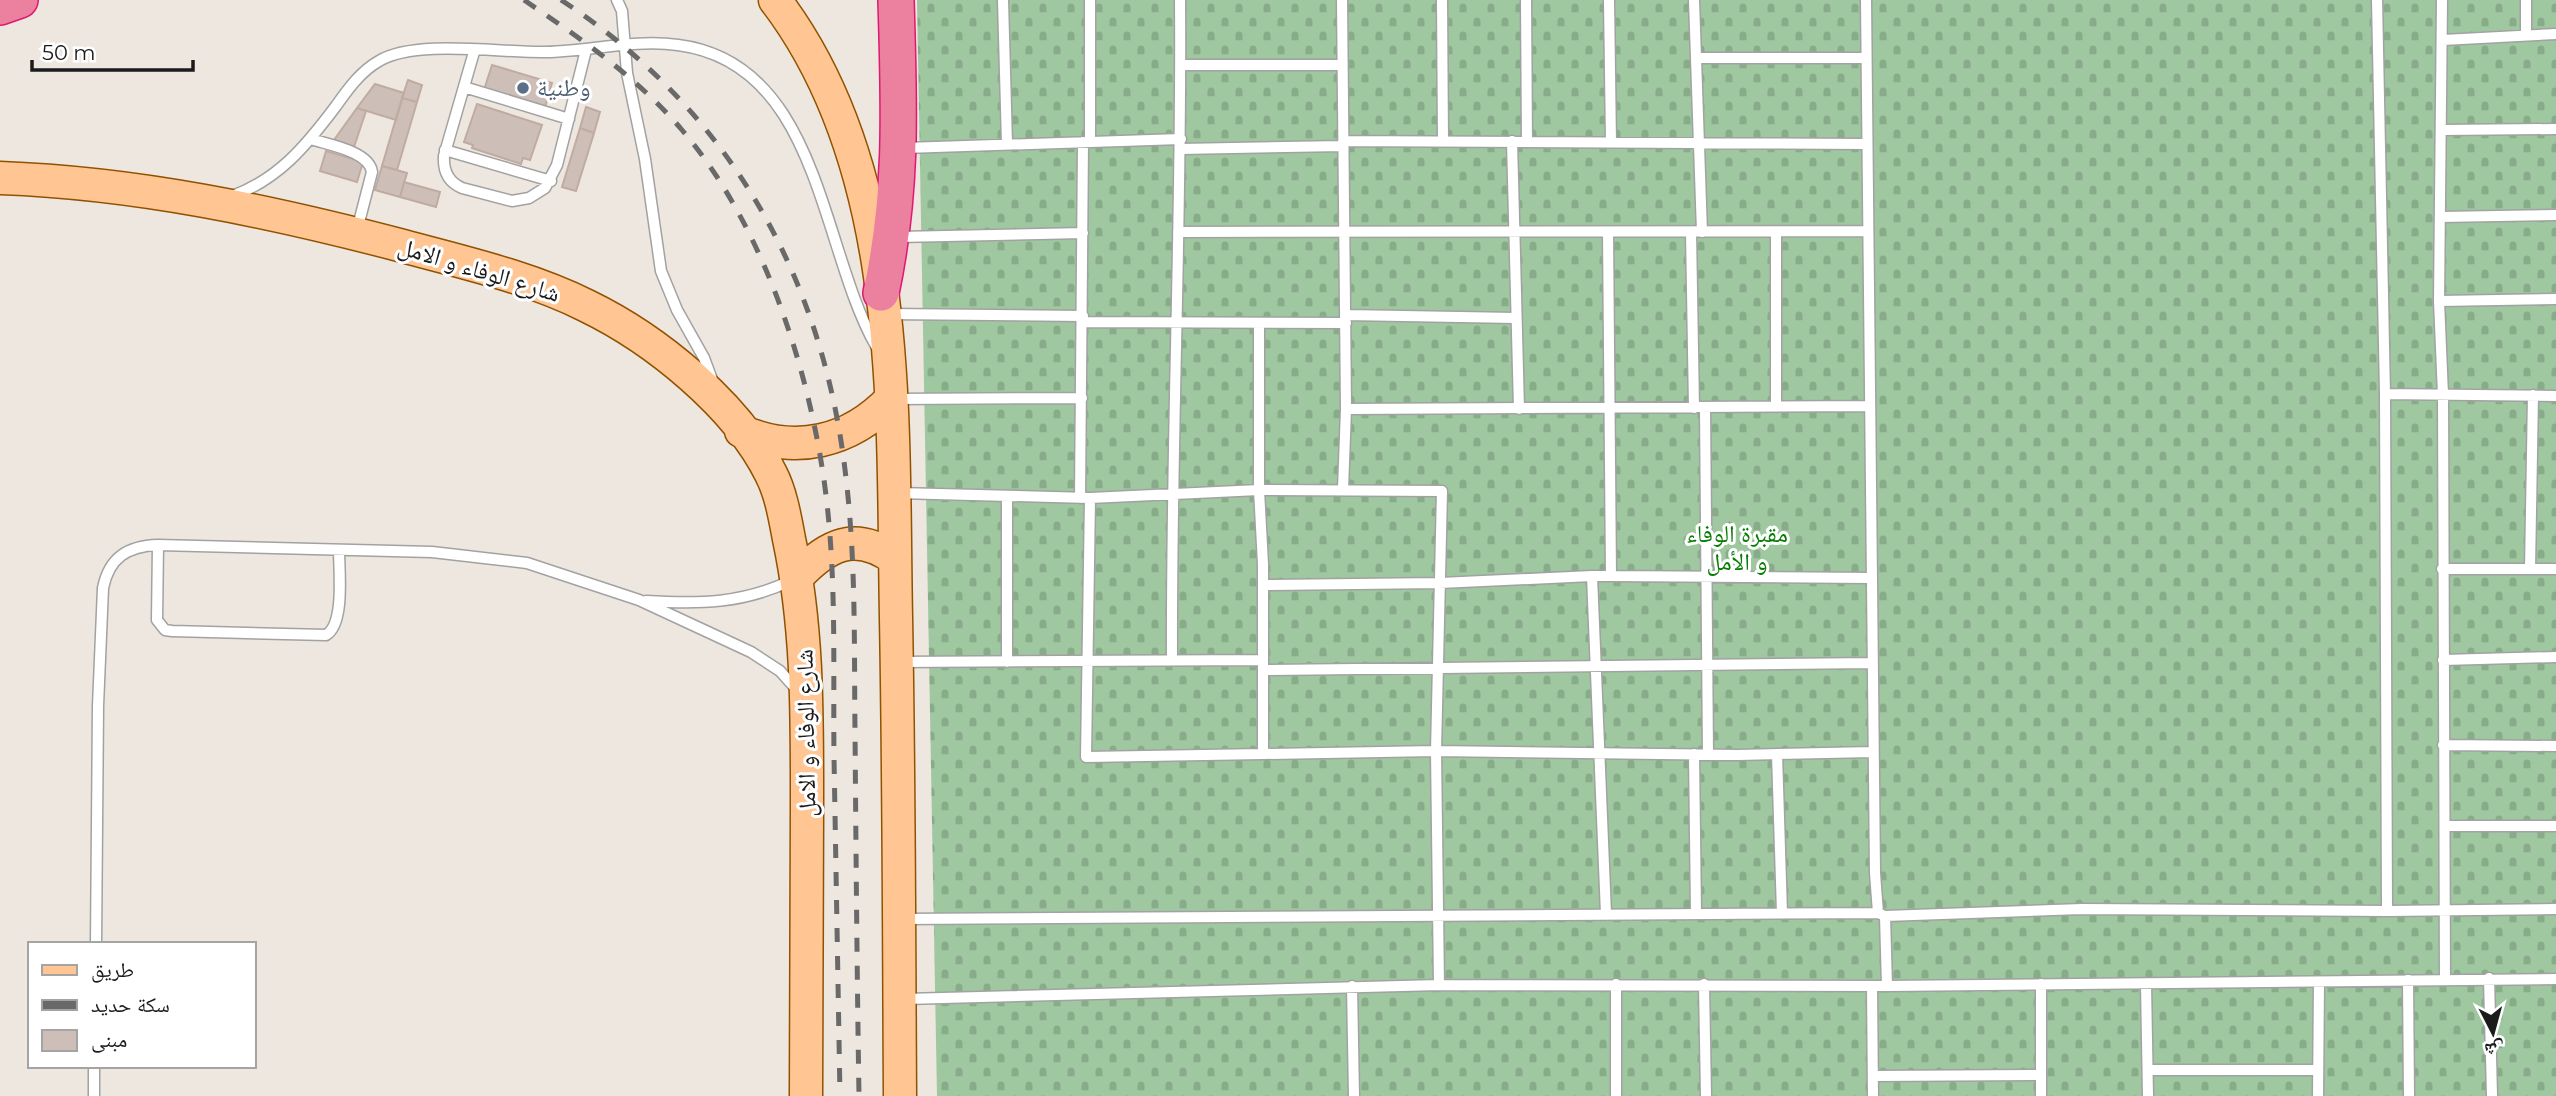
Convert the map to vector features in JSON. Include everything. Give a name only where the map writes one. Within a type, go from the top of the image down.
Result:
[{"type":"highway","points":[[0,7],[20,0]]},
{"type":"highway","points":[[882,304],[892,237],[900,148],[895,0]]},
{"type":"main road","points":[[775,0],[810,50],[841,115],[864,198],[882,304],[889,365],[897,662],[900,1096]]},
{"type":"main road","name":"شارع الوفاء و الامل","points":[[0,178],[97,184],[212,201],[355,234],[529,282],[590,307],[673,361],[720,406],[741,430],[772,476],[797,577],[803,623],[808,706],[806,1096]]},
{"type":"main road","points":[[741,430],[780,443],[821,441],[853,430],[891,399]]},
{"type":"main road","points":[[797,577],[819,554],[840,545],[864,544],[895,559]]},
{"type":"lane","points":[[617,0],[622,11],[623,47],[646,159],[661,271],[677,310],[704,358],[720,406]]},
{"type":"lane","points":[[1003,0],[1007,144]]},
{"type":"lane","points":[[1090,0],[1083,233],[1082,398],[1086,757],[1436,751],[1694,754],[1873,752]]},
{"type":"lane","points":[[1172,660],[1171,494],[1181,144],[1180,0]]},
{"type":"lane","points":[[1342,0],[1346,319],[1343,489]]},
{"type":"lane","points":[[1442,0],[1443,141]]},
{"type":"lane","points":[[1526,0],[1528,141]]},
{"type":"lane","points":[[1609,0],[1611,142]]},
{"type":"lane","points":[[1694,0],[1700,143],[1694,408]]},
{"type":"lane","points":[[1866,0],[1873,752],[1887,986]]},
{"type":"lane","points":[[2377,0],[2385,394],[2387,911]]},
{"type":"lane","points":[[2442,0],[2439,302],[2442,395],[2445,980]]},
{"type":"lane","points":[[2526,0],[2526,34]]},
{"type":"lane","points":[[2443,40],[2556,34]]},
{"type":"lane","points":[[212,201],[232,197],[268,180],[299,154],[351,85],[379,61],[413,49],[474,52],[679,45],[716,55],[748,74],[785,116],[822,200],[857,310],[889,365]]},
{"type":"lane","points":[[474,52],[445,150],[445,172],[455,185],[462,188],[503,200],[521,201],[538,194],[551,181],[586,50]]},
{"type":"lane","points":[[1696,58],[1866,58]]},
{"type":"lane","points":[[1181,65],[1342,65]]},
{"type":"lane","points":[[464,87],[569,119]]},
{"type":"lane","points":[[2442,130],[2556,129]]},
{"type":"lane","points":[[311,139],[367,159],[371,165],[372,172],[355,234]]},
{"type":"lane","points":[[1512,141],[1519,409]]},
{"type":"lane","points":[[900,148],[1087,142],[1181,144],[1528,141],[1867,144]]},
{"type":"lane","points":[[445,150],[551,181]]},
{"type":"lane","points":[[2440,217],[2556,215]]},
{"type":"lane","points":[[1178,232],[1344,234],[1868,231]]},
{"type":"lane","points":[[1776,232],[1776,407]]},
{"type":"lane","points":[[892,237],[1083,233]]},
{"type":"lane","points":[[1608,233],[1611,576]]},
{"type":"lane","points":[[2439,302],[2556,299]]},
{"type":"lane","points":[[882,304],[1176,323],[1516,318]]},
{"type":"lane","points":[[1259,323],[1258,490],[1263,585],[1263,754]]},
{"type":"lane","points":[[2385,394],[2556,396]]},
{"type":"lane","points":[[2530,569],[2533,395]]},
{"type":"lane","points":[[891,399],[1082,398]]},
{"type":"lane","points":[[1346,409],[1870,406]]},
{"type":"lane","points":[[1705,408],[1708,754]]},
{"type":"lane","points":[[894,493],[1085,498],[1258,490],[1442,491],[1436,751],[1439,985]]},
{"type":"lane","points":[[1007,496],[1007,662]]},
{"type":"lane","points":[[158,545],[157,620],[165,630],[172,631],[326,635],[337,625],[339,550]]},
{"type":"lane","points":[[96,942],[98,706],[103,589],[106,573],[115,559],[127,550],[158,545],[432,552],[527,563],[639,600],[767,662],[792,683],[808,706]]},
{"type":"lane","points":[[2442,569],[2556,569]]},
{"type":"lane","points":[[1263,585],[1440,583],[1592,576],[1871,578]]},
{"type":"lane","points":[[1592,576],[1606,914]]},
{"type":"lane","points":[[639,600],[683,604],[730,601],[754,596],[797,577]]},
{"type":"lane","points":[[2443,660],[2556,657]]},
{"type":"lane","points":[[897,662],[1172,660],[1437,670],[1872,663]]},
{"type":"lane","points":[[2443,745],[2556,746]]},
{"type":"lane","points":[[1694,754],[1696,913]]},
{"type":"lane","points":[[1777,754],[1782,913]]},
{"type":"lane","points":[[2445,826],[2556,826]]},
{"type":"lane","points":[[899,919],[1438,913],[1882,914],[2082,909],[2444,913],[2556,909]]},
{"type":"lane","points":[[2489,978],[2493,1096]]},
{"type":"lane","points":[[900,999],[1352,986],[1887,986],[2556,979]]},
{"type":"lane","points":[[2408,980],[2409,1096]]},
{"type":"lane","points":[[2318,1096],[2319,982]]},
{"type":"lane","points":[[1616,984],[1616,1096]]},
{"type":"lane","points":[[1704,984],[1706,1096]]},
{"type":"lane","points":[[2040,1096],[2041,984]]},
{"type":"lane","points":[[2146,984],[2148,1096]]},
{"type":"lane","points":[[1352,986],[1354,1096]]},
{"type":"lane","points":[[1872,986],[1873,1096]]},
{"type":"lane","points":[[94,1068],[94,1096]]},
{"type":"lane","points":[[2148,1070],[2318,1070]]},
{"type":"lane","points":[[1872,1076],[2040,1075]]},
{"type":"green space","name":"مقبرة الوفاء و الأمل","points":[[917,0],[2556,0],[2556,1096],[937,1096]]},
{"type":"building","points":[[492,65],[552,83],[545,107],[484,90]]},
{"type":"building","points":[[408,80],[422,85],[417,102],[402,98]]},
{"type":"building","points":[[375,84],[404,93],[396,120],[357,108]]},
{"type":"building","points":[[402,98],[417,102],[397,170],[382,166]]},
{"type":"building","points":[[477,104],[542,125],[530,160],[523,158],[521,164],[472,148],[473,145],[464,142]]},
{"type":"building","points":[[586,107],[600,112],[594,133],[580,128]]},
{"type":"building","points":[[357,108],[366,111],[354,147],[334,140]]},
{"type":"building","points":[[580,128],[594,133],[576,191],[562,187]]},
{"type":"building","points":[[326,151],[363,162],[357,182],[320,171]]},
{"type":"building","points":[[382,166],[407,173],[400,197],[375,190]]},
{"type":"building","points":[[404,182],[440,192],[436,207],[400,197]]},
{"type":"railway","points":[[524,0],[587,44],[647,93],[682,130],[710,167],[757,250],[776,295],[806,388],[824,480],[831,549],[840,1096]]},
{"type":"railway","points":[[561,0],[621,44],[674,93],[720,147],[759,206],[791,268],[816,335],[834,405],[846,478],[853,572],[859,1096]]},
{"type":"place","name":"وطنية","points":[[523,88]]}]
